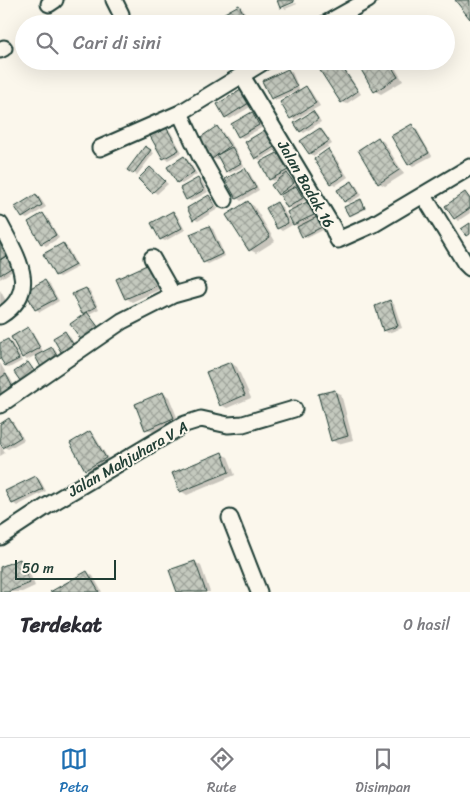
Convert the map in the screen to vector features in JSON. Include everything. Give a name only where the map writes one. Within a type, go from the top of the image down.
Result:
[{"type":"street","points":[[114,0],[122,14]]},
{"type":"street","points":[[341,15],[368,0]]},
{"type":"street","points":[[100,148],[180,113],[251,70]]},
{"type":"street","name":"Jalan Badak 16","points":[[242,76],[332,226],[338,240],[374,224],[470,167]]},
{"type":"street","points":[[180,113],[200,156],[226,200]]},
{"type":"street","points":[[424,196],[465,263],[470,268]]},
{"type":"street","points":[[0,224],[17,256],[24,280],[23,288],[16,303],[10,310],[0,316]]},
{"type":"street","points":[[152,258],[173,295]]},
{"type":"street","points":[[0,406],[122,321],[173,295],[198,288]]},
{"type":"street","name":"Jalan Mahjuhara V A","points":[[0,537],[47,506],[185,424],[201,419],[228,425],[242,424],[294,409]]},
{"type":"street","points":[[230,518],[259,592]]},
{"type":"building","points":[[277,0],[293,0],[294,2],[280,8]]},
{"type":"building","points":[[455,0],[470,0],[470,19]]},
{"type":"building","points":[[239,5],[244,15],[221,15]]},
{"type":"building","points":[[288,70],[297,87],[271,99],[262,81]]},
{"type":"building","points":[[320,70],[344,70],[358,91],[341,103]]},
{"type":"building","points":[[361,70],[394,70],[398,77],[374,92]]},
{"type":"building","points":[[306,86],[316,103],[290,119],[280,102]]},
{"type":"building","points":[[241,90],[249,103],[225,118],[217,104]]},
{"type":"building","points":[[313,111],[318,119],[300,132],[294,123]]},
{"type":"building","points":[[252,112],[259,125],[238,137],[231,124]]},
{"type":"building","points":[[412,124],[429,153],[408,165],[391,136]]},
{"type":"building","points":[[217,126],[230,146],[212,159],[198,139]]},
{"type":"building","points":[[166,127],[179,150],[163,159],[150,136]]},
{"type":"building","points":[[320,128],[329,141],[309,154],[300,141]]},
{"type":"building","points":[[265,130],[274,147],[255,159],[245,142]]},
{"type":"building","points":[[378,137],[399,170],[378,184],[358,150]]},
{"type":"building","points":[[145,146],[151,150],[133,174],[127,170]]},
{"type":"building","points":[[232,147],[241,163],[226,172],[217,155]]},
{"type":"building","points":[[328,149],[344,175],[330,184],[314,159]]},
{"type":"building","points":[[281,151],[290,169],[269,180],[260,162]]},
{"type":"building","points":[[184,156],[194,172],[177,183],[167,167]]},
{"type":"building","points":[[150,167],[165,181],[152,193],[138,179]]},
{"type":"building","points":[[245,168],[256,188],[236,199],[225,179]]},
{"type":"building","points":[[287,173],[294,183],[278,195],[271,185]]},
{"type":"building","points":[[198,178],[204,190],[186,200],[180,188]]},
{"type":"building","points":[[352,181],[359,193],[344,202],[337,190]]},
{"type":"building","points":[[296,186],[303,198],[287,208],[280,195]]},
{"type":"building","points":[[465,192],[470,199],[470,208],[454,219],[445,206]]},
{"type":"building","points":[[36,194],[42,205],[22,218],[15,207]]},
{"type":"building","points":[[209,195],[215,206],[193,220],[187,208]]},
{"type":"building","points":[[361,199],[365,208],[349,216],[344,207]]},
{"type":"building","points":[[248,201],[270,237],[249,251],[226,215]]},
{"type":"building","points":[[277,202],[288,223],[277,229],[266,208]]},
{"type":"building","points":[[307,202],[314,215],[293,225],[287,212]]},
{"type":"building","points":[[173,211],[182,228],[160,240],[151,223]]},
{"type":"building","points":[[43,213],[56,235],[41,244],[28,222]]},
{"type":"building","points":[[317,217],[322,227],[302,237],[297,227]]},
{"type":"building","points":[[470,223],[470,234],[467,236],[461,229]]},
{"type":"building","points":[[209,226],[222,254],[203,263],[190,234]]},
{"type":"building","points":[[0,240],[9,254],[0,260]]},
{"type":"building","points":[[63,243],[75,265],[55,276],[43,254]]},
{"type":"building","points":[[9,254],[16,265],[0,275],[0,260]]},
{"type":"building","points":[[151,263],[160,284],[125,299],[116,279]]},
{"type":"building","points":[[45,280],[56,299],[35,310],[25,291]]},
{"type":"building","points":[[86,288],[96,307],[82,314],[72,294]]},
{"type":"building","points":[[390,300],[398,326],[383,331],[375,306]]},
{"type":"building","points":[[87,312],[102,332],[85,345],[70,324]]},
{"type":"building","points":[[28,327],[40,348],[22,358],[11,337]]},
{"type":"building","points":[[65,331],[76,349],[64,357],[53,338]]},
{"type":"building","points":[[8,339],[19,359],[5,366],[0,358],[0,343]]},
{"type":"building","points":[[52,347],[60,362],[43,371],[35,356]]},
{"type":"building","points":[[28,362],[37,375],[23,385],[14,372]]},
{"type":"building","points":[[231,362],[245,395],[220,406],[206,372]]},
{"type":"building","points":[[6,374],[15,392],[2,399],[0,395],[0,378]]},
{"type":"building","points":[[335,390],[348,436],[331,441],[318,394]]},
{"type":"building","points":[[163,392],[174,418],[145,430],[135,404]]},
{"type":"building","points":[[9,418],[21,437],[3,448],[0,443],[0,424]]},
{"type":"building","points":[[90,431],[106,458],[85,470],[70,443]]},
{"type":"building","points":[[222,452],[229,472],[180,492],[172,473]]},
{"type":"building","points":[[36,476],[43,489],[12,504],[5,491]]},
{"type":"building","points":[[20,559],[30,583],[8,592],[0,592],[0,567]]},
{"type":"building","points":[[195,561],[206,592],[177,592],[169,570]]},
{"type":"building","points":[[87,571],[99,592],[50,592]]}]
